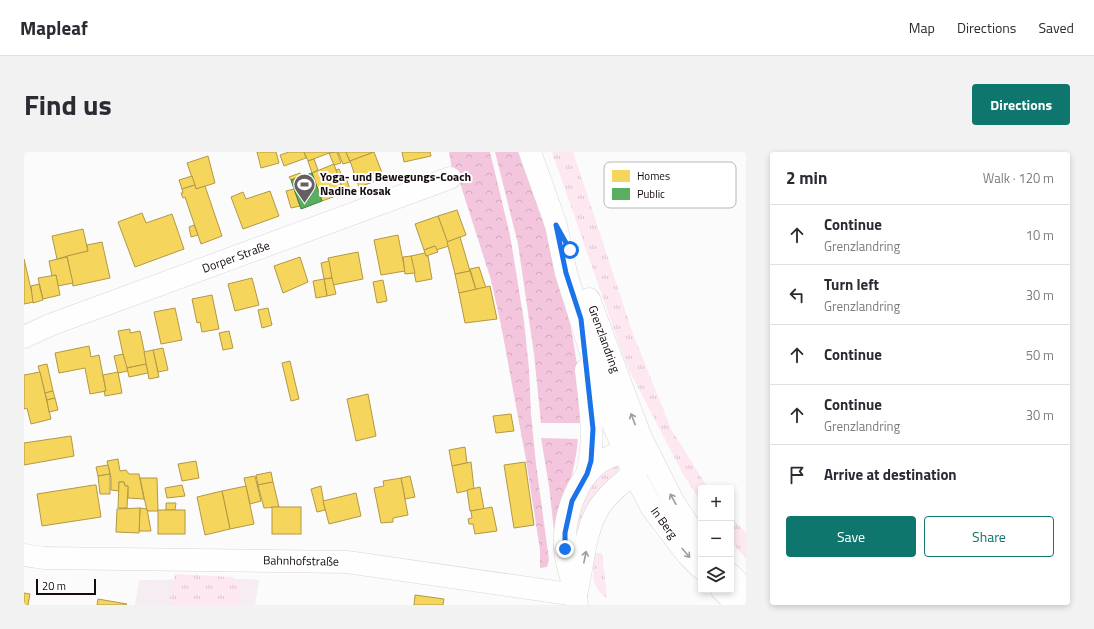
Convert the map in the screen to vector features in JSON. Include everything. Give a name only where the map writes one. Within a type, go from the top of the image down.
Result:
[{"type":"main road","name":"Grenzlandring","points":[[530,152],[556,225],[566,273],[614,426],[634,474]]},
{"type":"main road","name":"Dorper Straße","points":[[24,337],[50,325],[450,178]]},
{"type":"main road","name":"Grenzlandring","points":[[556,225],[570,250],[633,420],[649,455]]},
{"type":"main road","points":[[577,600],[569,575],[565,549],[565,533],[572,501],[587,474],[591,461],[593,429],[581,319]]},
{"type":"main road","points":[[587,474],[599,463],[612,456],[626,454],[649,455]]},
{"type":"main road","points":[[577,600],[587,537],[595,515],[600,506],[613,490],[634,474],[649,455]]},
{"type":"main road","name":"In Berg","points":[[649,455],[674,503],[698,539]]},
{"type":"main road","name":"In Berg","points":[[634,474],[652,508],[687,554],[698,565]]},
{"type":"main road","name":"Bahnhofstraße","points":[[24,555],[44,558],[347,562],[577,600]]},
{"type":"main road","points":[[734,579],[746,591]]},
{"type":"main road","points":[[725,593],[737,605]]},
{"type":"shaded area","points":[[139,580],[259,580],[255,605],[135,605]]},
{"type":"green space","points":[[449,152],[490,152],[510,235],[524,321],[536,464],[549,560],[547,567],[540,568],[540,550],[526,460],[501,325],[491,280],[460,183],[453,175]]},
{"type":"green space","points":[[495,152],[518,152],[541,215],[564,286],[578,370],[583,423],[541,423],[534,354],[518,244]]},
{"type":"green space","points":[[552,152],[573,152],[633,334],[671,429],[706,485],[698,485],[698,497],[683,474],[626,364]]},
{"type":"green space","points":[[541,438],[578,439],[572,477],[555,540],[549,486]]},
{"type":"green space","points":[[614,465],[618,467],[618,473],[582,541],[572,540],[586,488]]},
{"type":"green space","points":[[734,520],[746,533],[746,558],[734,545]]},
{"type":"green space","points":[[594,553],[602,553],[607,598],[597,589],[595,583],[593,572]]},
{"type":"green space","points":[[175,574],[232,577],[241,584],[237,605],[169,605]]},
{"type":"building: Homes","points":[[257,152],[276,152],[279,163],[261,168]]},
{"type":"building: Homes","points":[[289,152],[304,152],[306,158],[284,166],[280,155]]},
{"type":"building: Homes","points":[[304,152],[332,152],[308,161]]},
{"type":"building: Homes","points":[[337,152],[341,163],[334,165],[329,153]]},
{"type":"building: Homes","points":[[338,152],[346,152],[350,162],[343,164]]},
{"type":"building: Homes","points":[[346,152],[374,152],[350,161]]},
{"type":"building: Homes","points":[[374,152],[384,178],[359,187],[350,161]]},
{"type":"building: Homes","points":[[402,152],[430,152],[431,156],[404,162]]},
{"type":"building: Homes","points":[[208,156],[215,183],[196,189],[187,163]]},
{"type":"building: Homes","points":[[314,159],[318,170],[312,173],[308,161]]},
{"type":"building: Homes","points":[[334,164],[344,193],[322,201],[312,173]]},
{"type":"building: Homes","points":[[339,169],[343,178],[346,177],[350,190],[344,193],[336,170]]},
{"type":"building: Homes","points":[[300,173],[301,176],[291,180],[289,177]]},
{"type":"building: Homes","points":[[192,176],[195,185],[182,189],[179,180]]},
{"type":"building: Homes","points":[[195,185],[196,189],[205,186],[222,236],[201,244],[185,197],[183,198],[181,193],[183,193],[182,189]]},
{"type":"building: Homes","points":[[294,189],[300,206],[291,208],[286,191]]},
{"type":"building: Homes","points":[[270,191],[279,216],[243,229],[231,197],[243,192],[246,199]]},
{"type":"building: Homes","points":[[457,210],[466,235],[447,242],[438,216]]},
{"type":"building: Homes","points":[[142,213],[146,223],[172,214],[184,249],[135,267],[118,222]]},
{"type":"building: Homes","points":[[438,216],[449,246],[436,250],[435,246],[424,250],[415,224]]},
{"type":"building: Homes","points":[[194,225],[198,235],[191,237],[189,227]]},
{"type":"building: Homes","points":[[83,229],[88,251],[57,259],[52,236]]},
{"type":"building: Homes","points":[[398,235],[405,271],[381,275],[374,240]]},
{"type":"building: Homes","points":[[460,237],[470,271],[455,274],[447,242]]},
{"type":"building: Homes","points":[[102,242],[110,278],[73,286],[67,256],[88,251],[87,245]]},
{"type":"building: Homes","points":[[435,246],[438,252],[426,256],[424,250]]},
{"type":"building: Homes","points":[[358,252],[363,279],[333,285],[328,258]]},
{"type":"building: Homes","points":[[425,253],[426,256],[428,256],[432,279],[416,282],[411,256]]},
{"type":"building: Homes","points":[[411,256],[415,273],[405,274],[403,257]]},
{"type":"building: Homes","points":[[67,257],[73,283],[58,286],[56,275],[52,276],[49,261]]},
{"type":"building: Homes","points":[[300,257],[308,282],[283,293],[274,266]]},
{"type":"building: Homes","points":[[24,259],[34,302],[24,304]]},
{"type":"building: Homes","points":[[329,261],[332,278],[324,279],[321,263]]},
{"type":"building: Homes","points":[[479,267],[486,288],[476,290],[470,269]]},
{"type":"building: Homes","points":[[470,271],[476,290],[459,293],[455,274]]},
{"type":"building: Homes","points":[[56,275],[60,295],[43,299],[38,278]]},
{"type":"building: Homes","points":[[252,278],[259,305],[235,311],[228,284]]},
{"type":"building: Homes","points":[[332,278],[336,294],[327,296],[324,279]]},
{"type":"building: Homes","points":[[324,279],[327,296],[316,298],[313,281]]},
{"type":"building: Homes","points":[[383,280],[387,301],[377,303],[373,282]]},
{"type":"building: Homes","points":[[39,284],[43,300],[33,303],[31,286]]},
{"type":"building: Homes","points":[[490,286],[497,319],[465,323],[459,293]]},
{"type":"building: Homes","points":[[212,295],[219,329],[202,332],[200,322],[197,323],[192,299]]},
{"type":"building: Homes","points":[[175,308],[182,340],[161,344],[154,312]]},
{"type":"building: Homes","points":[[268,308],[272,325],[262,328],[258,310]]},
{"type":"building: Homes","points":[[130,329],[130,333],[140,331],[147,364],[126,368],[118,331]]},
{"type":"building: Homes","points":[[229,331],[233,348],[223,350],[219,333]]},
{"type":"building: Homes","points":[[89,346],[91,357],[99,355],[106,391],[90,394],[85,368],[59,373],[55,353]]},
{"type":"building: Homes","points":[[163,348],[168,370],[158,372],[153,350]]},
{"type":"building: Homes","points":[[153,350],[159,377],[149,379],[144,352]]},
{"type":"building: Homes","points":[[123,354],[128,371],[118,373],[114,356]]},
{"type":"building: Homes","points":[[290,361],[299,399],[291,401],[282,363]]},
{"type":"building: Homes","points":[[47,364],[53,391],[45,393],[38,366]]},
{"type":"building: Homes","points":[[146,364],[148,373],[129,377],[127,368]]},
{"type":"building: Homes","points":[[40,372],[51,419],[31,424],[27,408],[24,409],[24,375]]},
{"type":"building: Homes","points":[[118,372],[122,393],[105,396],[104,391],[106,391],[103,375]]},
{"type":"building: Homes","points":[[53,391],[55,398],[47,400],[45,393]]},
{"type":"building: Homes","points":[[368,394],[376,436],[356,441],[347,399]]},
{"type":"building: Homes","points":[[55,398],[58,410],[49,412],[47,400]]},
{"type":"building: Homes","points":[[511,414],[514,431],[496,433],[493,416]]},
{"type":"building: Homes","points":[[71,436],[74,456],[24,465],[24,443]]},
{"type":"building: Homes","points":[[465,447],[467,463],[452,466],[449,450]]},
{"type":"building: Homes","points":[[118,459],[120,471],[126,470],[129,474],[139,474],[144,499],[128,498],[128,486],[125,486],[124,482],[119,482],[119,491],[111,490],[111,478],[107,461]]},
{"type":"building: Homes","points":[[196,461],[199,478],[182,481],[178,464]]},
{"type":"building: Homes","points":[[471,462],[474,489],[457,493],[452,466]]},
{"type":"building: Homes","points":[[525,462],[534,525],[514,528],[504,465]]},
{"type":"building: Homes","points":[[108,465],[110,474],[98,476],[96,467]]},
{"type":"building: Homes","points":[[271,472],[273,482],[258,485],[256,475]]},
{"type":"building: Homes","points":[[110,474],[110,494],[100,494],[98,476]]},
{"type":"building: Homes","points":[[255,476],[261,501],[250,504],[244,478]]},
{"type":"building: Homes","points":[[410,476],[415,497],[405,499],[401,478]]},
{"type":"building: Homes","points":[[140,478],[157,478],[158,511],[147,511]]},
{"type":"building: Homes","points":[[401,478],[408,515],[393,518],[393,522],[381,523],[374,488],[384,486],[383,481]]},
{"type":"building: Homes","points":[[119,482],[124,482],[125,486],[128,486],[127,508],[118,508]]},
{"type":"building: Homes","points":[[273,482],[279,507],[264,508],[258,485]]},
{"type":"building: Homes","points":[[96,485],[101,517],[42,526],[37,494]]},
{"type":"building: Homes","points":[[182,485],[185,496],[167,498],[165,488]]},
{"type":"building: Homes","points":[[246,486],[254,524],[230,529],[222,491]]},
{"type":"building: Homes","points":[[321,486],[325,510],[317,512],[311,489]]},
{"type":"building: Homes","points":[[480,487],[484,509],[470,511],[467,490]]},
{"type":"building: Homes","points":[[222,491],[230,529],[205,535],[197,497]]},
{"type":"building: Homes","points":[[356,493],[361,516],[329,524],[323,501]]},
{"type":"building: Homes","points":[[166,503],[176,503],[175,510],[166,510]]},
{"type":"building: Homes","points":[[272,507],[301,507],[301,534],[272,534]]},
{"type":"building: Homes","points":[[492,507],[497,531],[475,534],[473,524],[469,524],[468,519],[472,518],[471,511]]},
{"type":"building: Homes","points":[[140,508],[147,509],[151,531],[139,531]]},
{"type":"building: Homes","points":[[140,508],[139,533],[116,532],[117,509]]},
{"type":"building: Homes","points":[[158,510],[185,510],[185,534],[158,534]]},
{"type":"building: Homes","points":[[24,593],[30,594],[28,605],[24,605]]},
{"type":"building: Homes","points":[[415,595],[444,599],[443,605],[414,605]]},
{"type":"building: Homes","points":[[98,599],[127,604],[97,605]]},
{"type":"building: Public","points":[[312,173],[322,201],[301,209],[291,180]]},
{"type":"place","name":"Yoga- und Bewegungs-Coach Nadine Kosak","points":[[305,204]]},
{"type":"route","points":[[565,549],[565,533],[572,501],[587,474],[591,461],[593,429],[581,319],[566,273],[556,225],[570,250]]}]
